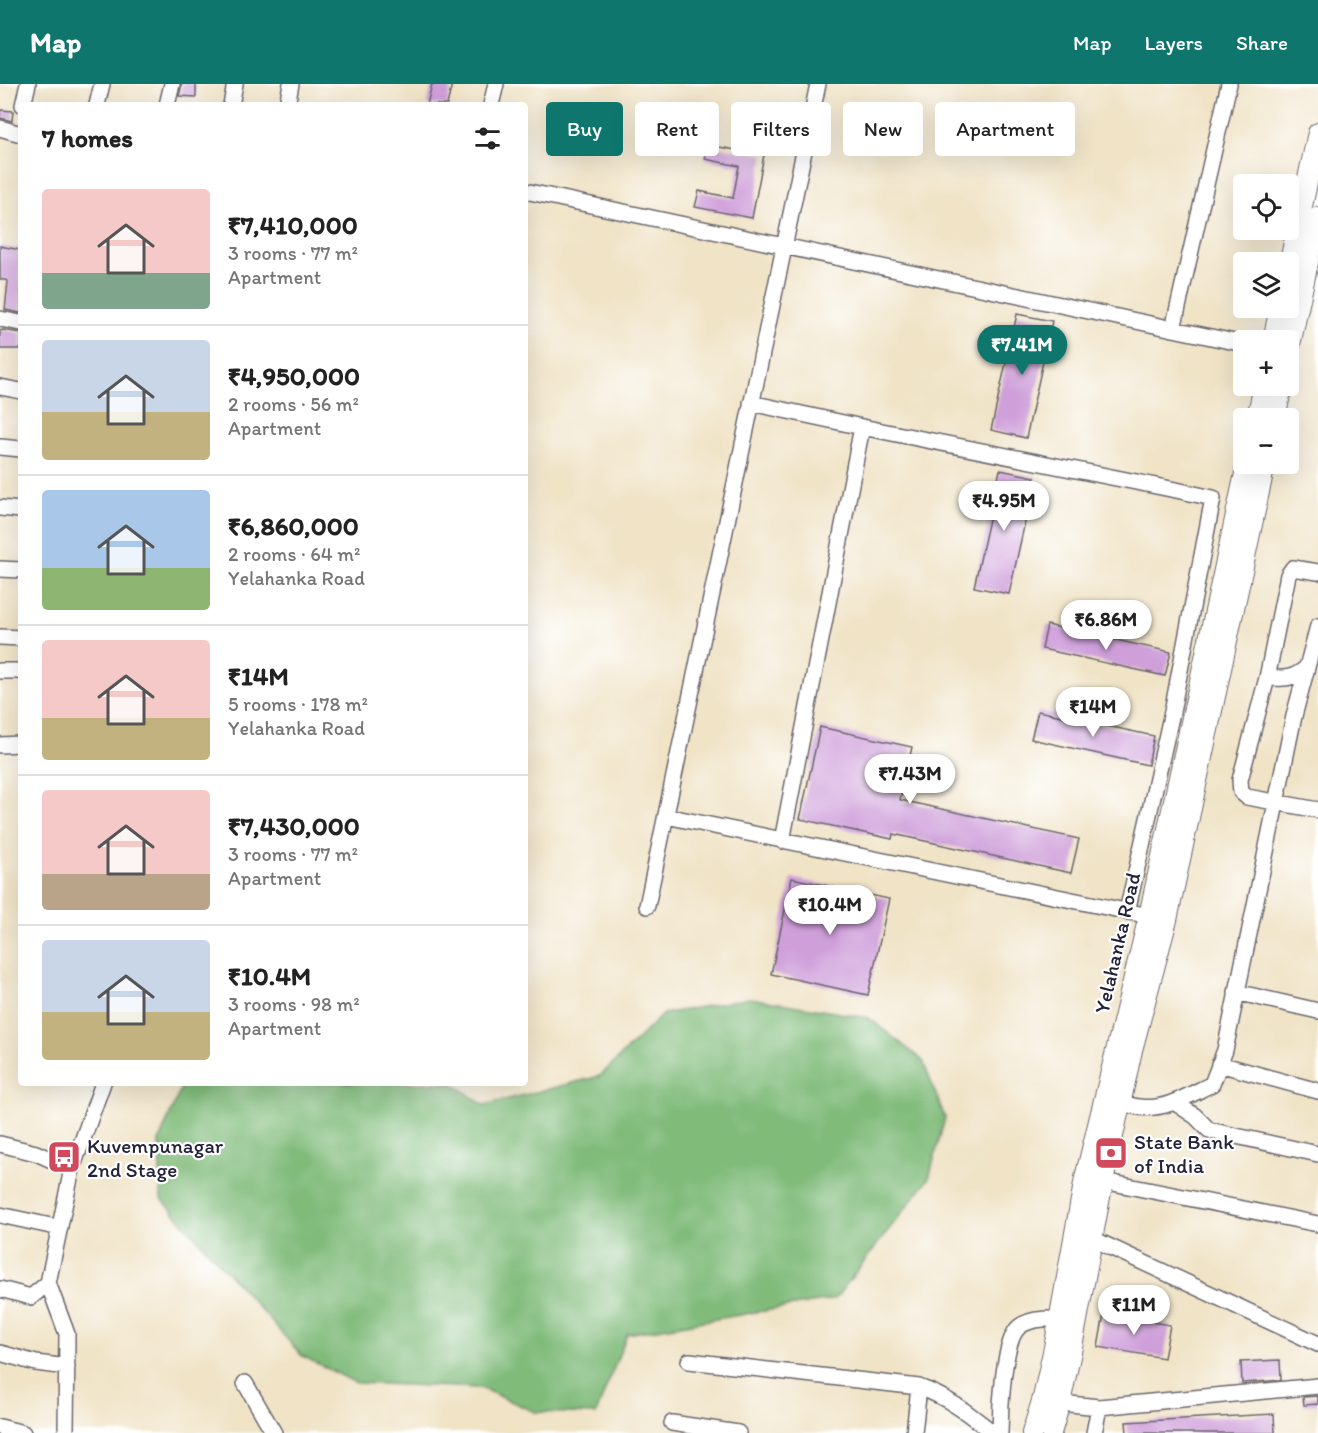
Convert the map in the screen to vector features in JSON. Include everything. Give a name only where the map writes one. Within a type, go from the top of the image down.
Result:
[{"type":"main road","points":[[1292,252],[1318,133]]},
{"type":"main road","points":[[1293,330],[1318,217]]},
{"type":"main road","name":"Yelahanka Road","points":[[1084,1237],[1085,1178],[1132,1050],[1245,474]]},
{"type":"main road","name":"Yelahanka Road","points":[[1158,918],[1263,474]]},
{"type":"main road","name":"Yelahanka Road","points":[[1051,1433],[1060,1403],[1068,1320],[1084,1237],[1103,1181],[1113,1100]]},
{"type":"main road","name":"Yelahanka Road","points":[[1032,1433],[1068,1320]]},
{"type":"street","points":[[24,102],[28,84]]},
{"type":"street","points":[[98,102],[102,84]]},
{"type":"street","points":[[167,102],[172,84]]},
{"type":"street","points":[[232,102],[235,84]]},
{"type":"street","points":[[288,102],[291,84]]},
{"type":"street","points":[[492,102],[496,84]]},
{"type":"street","points":[[647,906],[818,84]]},
{"type":"street","points":[[1173,329],[1229,84]]},
{"type":"street","points":[[0,128],[18,133]]},
{"type":"street","points":[[528,192],[784,248],[1233,342]]},
{"type":"street","points":[[0,319],[18,322]]},
{"type":"street","points":[[0,387],[18,390]]},
{"type":"street","points":[[751,403],[1213,498],[1176,690],[1127,912]]},
{"type":"street","points":[[782,840],[862,427]]},
{"type":"street","points":[[0,447],[18,449]]},
{"type":"street","points":[[0,508],[18,510]]},
{"type":"street","points":[[1318,572],[1293,568],[1288,575],[1267,678],[1240,780],[1241,792],[1247,797],[1318,810]]},
{"type":"street","points":[[0,569],[18,570]]},
{"type":"street","points":[[1113,1100],[1142,1108],[1157,1108],[1212,1084],[1224,1050],[1297,703],[1318,627]]},
{"type":"street","points":[[0,637],[18,638]]},
{"type":"street","points":[[1267,678],[1285,679],[1298,676],[1307,667]]},
{"type":"street","points":[[0,671],[18,671]]},
{"type":"street","points":[[1267,678],[1290,689],[1297,703]]},
{"type":"street","points":[[0,745],[18,744]]},
{"type":"street","points":[[666,816],[1158,918]]},
{"type":"street","points":[[1236,992],[1318,1011]]},
{"type":"street","points":[[1219,1065],[1318,1091]]},
{"type":"street","points":[[66,1433],[67,1334],[48,1283],[72,1169],[102,1086]]},
{"type":"street","points":[[1174,1102],[1195,1116],[1209,1130],[1318,1154]]},
{"type":"street","points":[[0,1144],[36,1154],[72,1169]]},
{"type":"street","points":[[1103,1181],[1318,1224]]},
{"type":"street","points":[[0,1215],[60,1228]]},
{"type":"street","points":[[1084,1237],[1318,1344]]},
{"type":"street","points":[[0,1289],[31,1297],[48,1283]]},
{"type":"street","points":[[1000,1433],[1005,1370],[1012,1337],[1017,1328],[1026,1323],[1068,1320]]},
{"type":"street","points":[[0,1353],[36,1363],[67,1367]]},
{"type":"street","points":[[689,1362],[919,1387],[940,1394],[960,1406],[993,1433]]},
{"type":"street","points":[[245,1383],[274,1433]]},
{"type":"street","points":[[1060,1403],[1099,1407],[1318,1386]]},
{"type":"street","points":[[914,1433],[919,1387]]},
{"type":"street","points":[[1094,1433],[1099,1407]]},
{"type":"street","points":[[672,1424],[738,1433]]},
{"type":"green space","points":[[750,998],[869,1018],[923,1061],[945,1118],[929,1178],[835,1299],[627,1334],[596,1414],[535,1412],[481,1388],[356,1383],[302,1356],[161,1198],[159,1141],[182,1086],[456,1086],[484,1105],[600,1076],[663,1014]]},
{"type":"building","points":[[182,84],[196,84],[196,97],[179,96]]},
{"type":"building","points":[[432,84],[452,84],[448,102],[428,102]]},
{"type":"building","points":[[0,110],[13,111],[12,121],[0,118]]},
{"type":"building","points":[[719,147],[731,149],[731,156],[764,156],[752,218],[695,207],[699,191],[733,198],[739,166],[705,159],[706,156],[719,156]]},
{"type":"building","points":[[0,246],[18,249],[18,312],[5,310],[8,281],[0,279]]},
{"type":"building","points":[[1017,314],[1052,321],[1026,438],[991,430]]},
{"type":"building","points":[[0,331],[18,332],[18,349],[0,349]]},
{"type":"building","points":[[1000,470],[1035,477],[1009,594],[974,587]]},
{"type":"building","points":[[1047,625],[1171,652],[1165,676],[1042,649]]},
{"type":"building","points":[[1038,711],[1154,736],[1148,765],[1031,739]]},
{"type":"building","points":[[820,727],[912,747],[900,800],[1079,839],[1071,873],[893,834],[892,839],[800,819]]},
{"type":"building","points":[[792,878],[889,899],[868,995],[771,974]]},
{"type":"building","points":[[1104,1314],[1170,1325],[1164,1358],[1098,1347]]},
{"type":"building","points":[[1280,1360],[1281,1380],[1242,1383],[1241,1362]]},
{"type":"building","points":[[1318,1396],[1318,1404],[1304,1405],[1303,1397]]},
{"type":"building","points":[[1274,1414],[1275,1433],[1127,1433],[1126,1422]]},
{"type":"place","name":"State Bank of India","points":[[1111,1153]]},
{"type":"place","name":"Kuvempunagar 2nd Stage","points":[[64,1157]]}]
